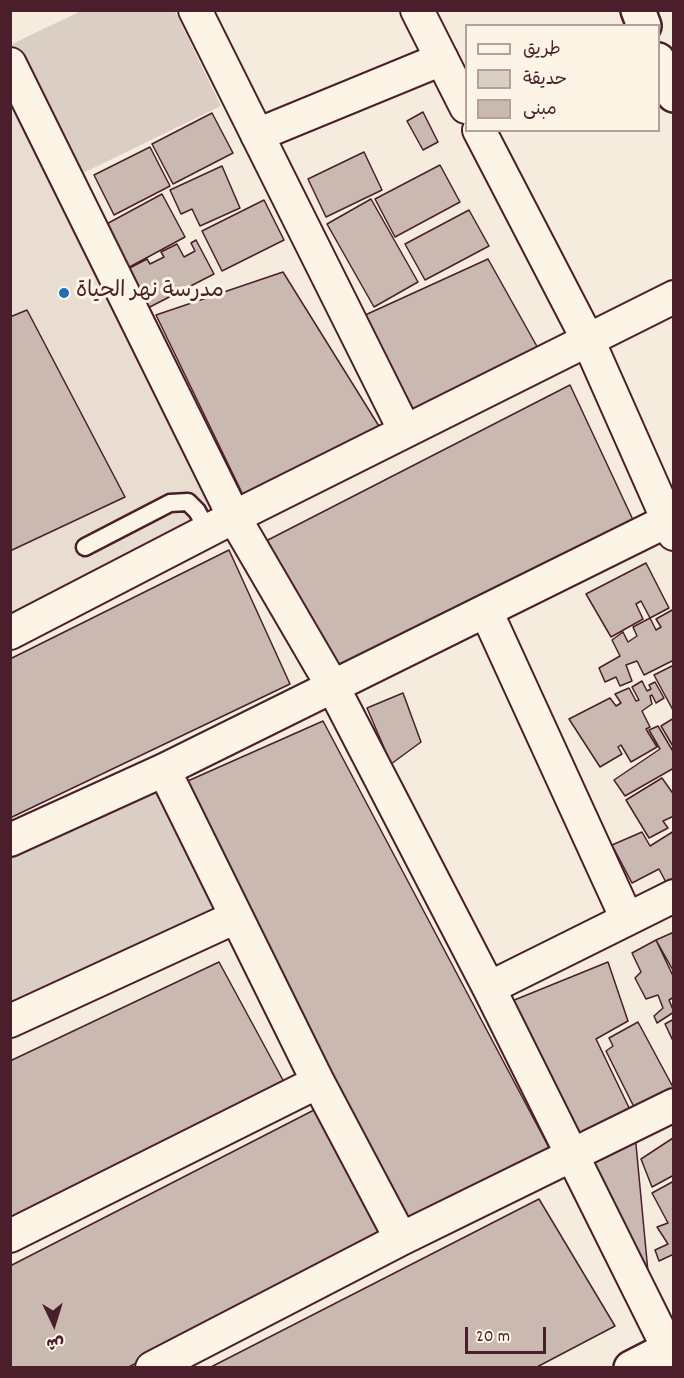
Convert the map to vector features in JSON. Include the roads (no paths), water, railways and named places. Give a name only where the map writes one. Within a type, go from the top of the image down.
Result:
[{"type":"main road","points":[[660,64],[674,95]]},
{"type":"main road","points":[[632,1368],[671,1352]]},
{"type":"street","points":[[195,10],[405,430]]},
{"type":"street","points":[[417,10],[465,104]]},
{"type":"street","points":[[257,135],[442,59]]},
{"type":"street","points":[[10,64],[221,524],[333,687],[489,988],[671,1352]]},
{"type":"street","points":[[10,840],[164,770],[486,611],[670,527],[588,340],[480,132]]},
{"type":"street","points":[[10,633],[405,430],[674,297]]},
{"type":"street","points":[[486,611],[627,919]]},
{"type":"street","points":[[164,770],[318,1082],[401,1239]]},
{"type":"street","points":[[489,988],[674,896]]},
{"type":"street","points":[[10,1021],[236,917]]},
{"type":"street","points":[[10,1236],[318,1082]]},
{"type":"street","points":[[152,1368],[401,1239],[674,1105]]},
{"type":"lane","points":[[85,547],[170,503],[188,502],[197,511],[221,524]]},
{"type":"place","name":"مدرسة نهر الحياة","points":[[64,293]]}]
